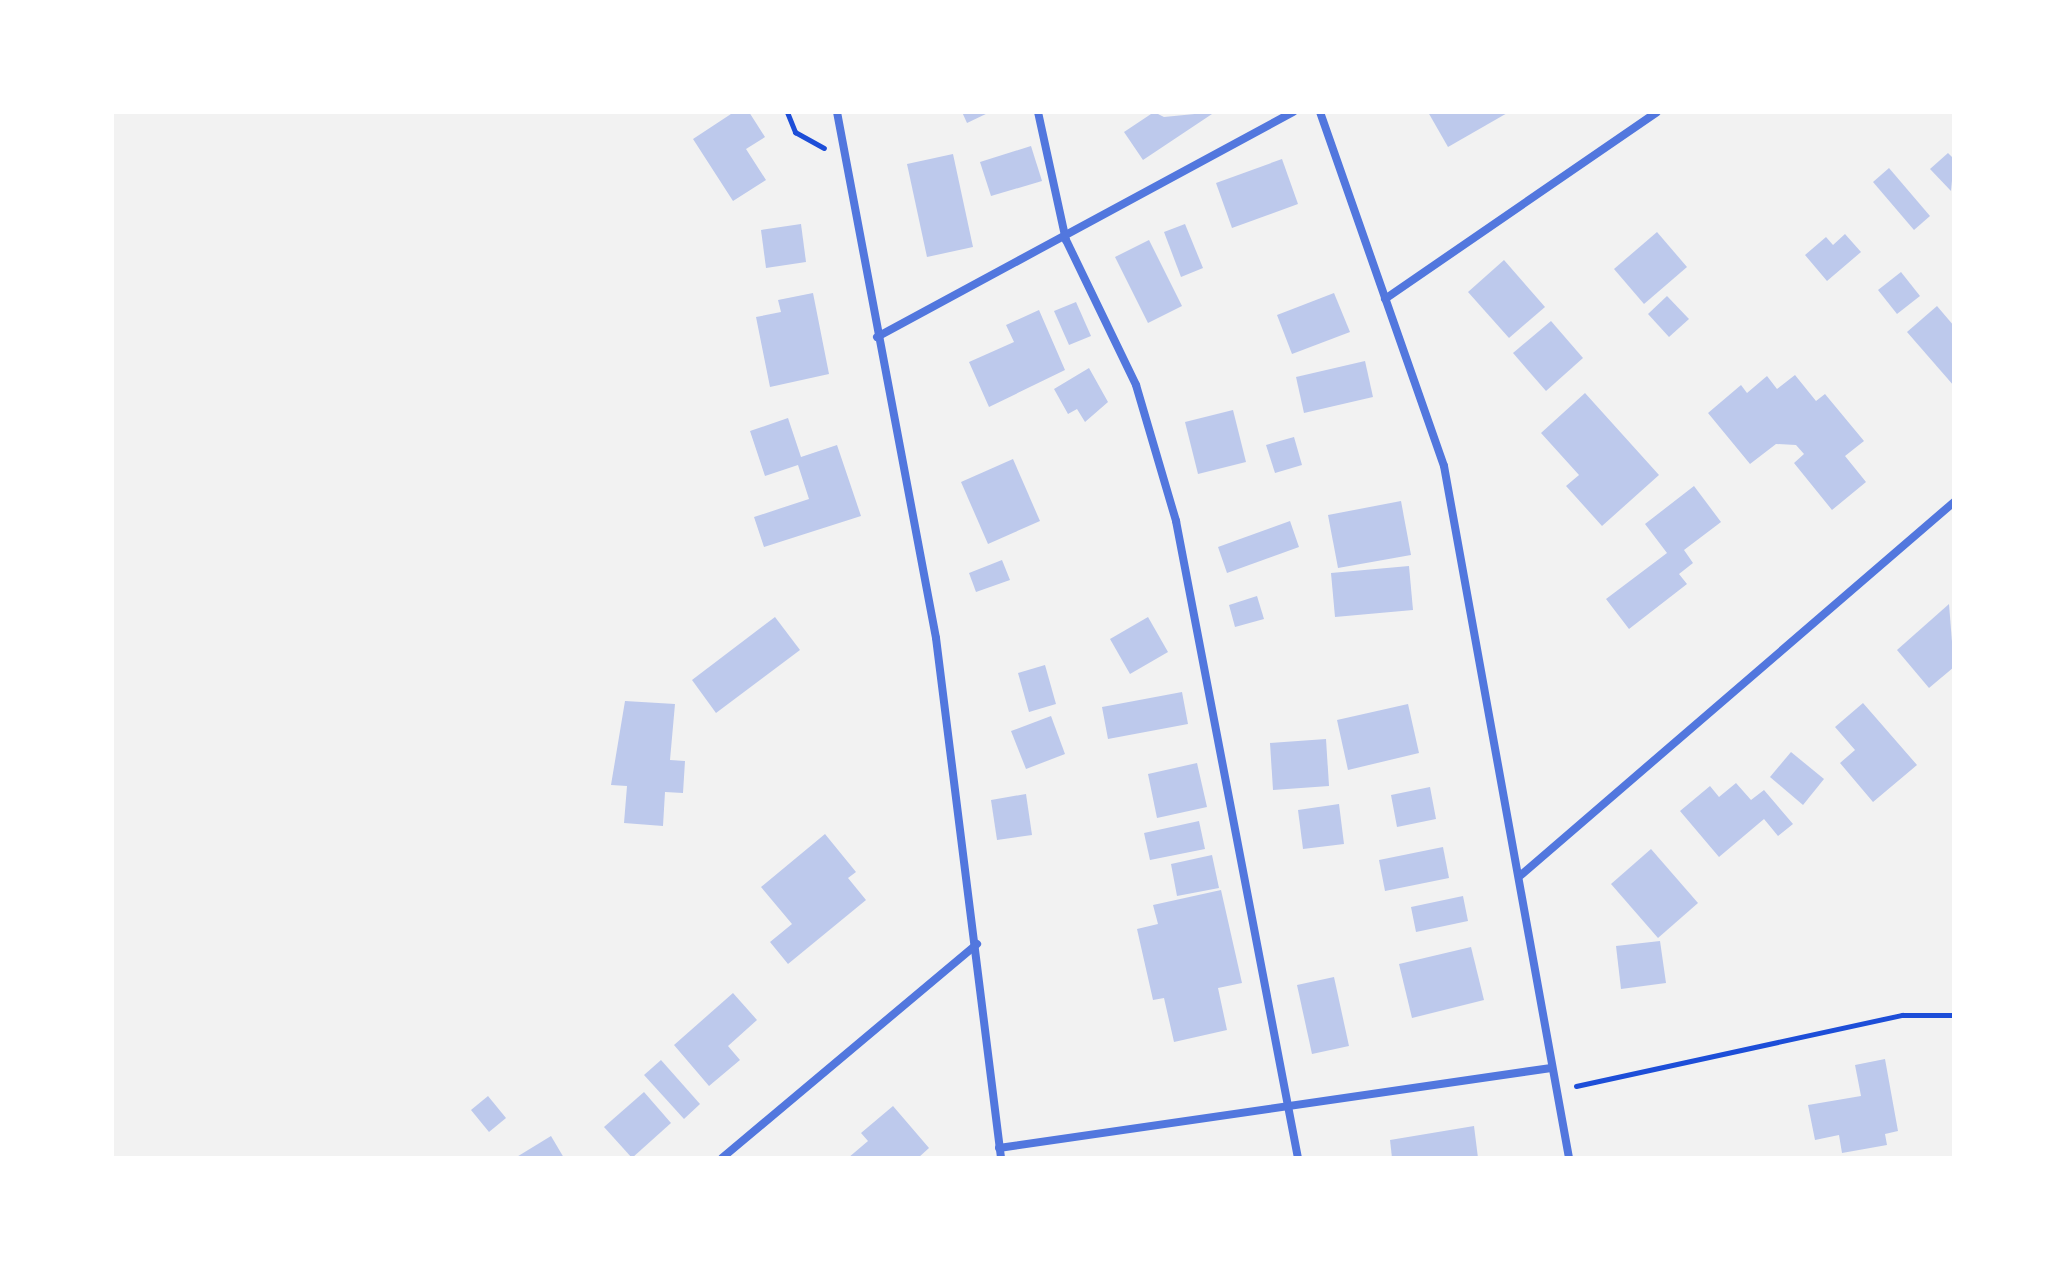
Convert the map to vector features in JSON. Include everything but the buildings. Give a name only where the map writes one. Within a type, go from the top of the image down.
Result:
[{"type":"street","points":[[837,112],[936,638],[977,944],[1000,1153],[1551,1068]]},
{"type":"street","points":[[1038,112],[1066,240],[1136,385],[1176,521],[1298,1158]]},
{"type":"street","points":[[877,337],[1066,240],[1293,112]]},
{"type":"street","points":[[1320,112],[1444,466],[1521,875],[1551,1068],[1569,1158]]},
{"type":"street","points":[[1385,299],[1657,112]]},
{"type":"street","points":[[1521,875],[1954,502]]},
{"type":"street","points":[[722,1158],[977,944]]},
{"type":"path","points":[[787,112],[795,132],[845,159]]},
{"type":"path","points":[[1556,1090],[1902,1015],[1954,1015]]}]
